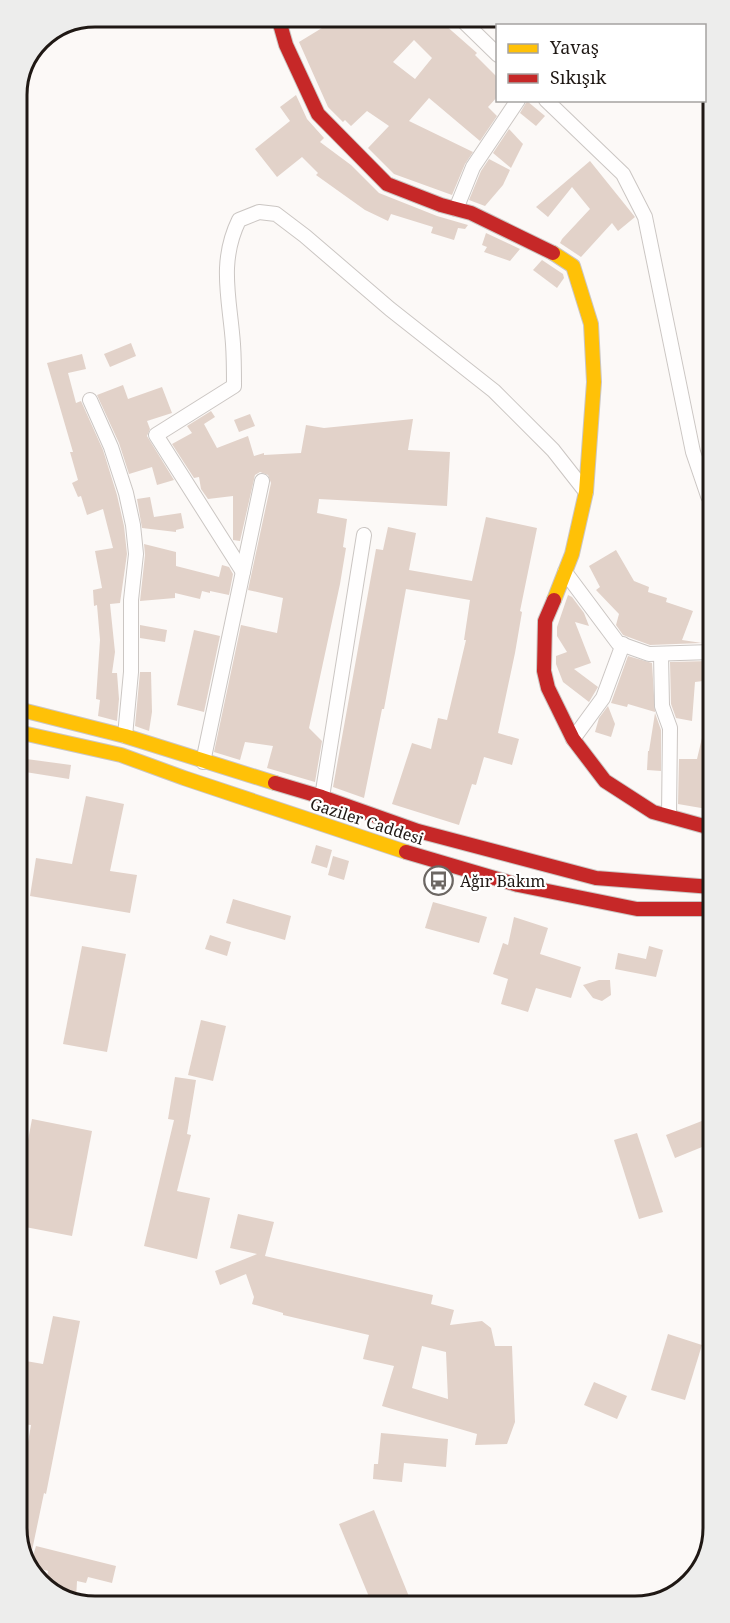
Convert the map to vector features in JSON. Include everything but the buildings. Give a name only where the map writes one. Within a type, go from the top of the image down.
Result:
[{"type":"main road","points":[[281,27],[286,45],[318,114],[387,184],[441,206],[471,213],[544,247],[573,266],[591,324],[594,382],[586,492],[572,554],[544,621],[544,671],[548,688],[573,739],[605,781],[653,812],[703,826]]},
{"type":"main road","name":"Gaziler Caddesi","points":[[27,711],[125,736],[322,797],[418,831],[596,878],[703,886]]},
{"type":"main road","name":"Gaziler Caddesi","points":[[27,734],[121,755],[369,840],[518,885],[637,909],[703,909]]},
{"type":"street","points":[[469,27],[496,53]]},
{"type":"street","points":[[456,209],[473,167],[517,102]]},
{"type":"street","points":[[548,102],[622,174],[645,217],[693,452],[703,481]]},
{"type":"street","points":[[243,572],[156,435],[234,386],[233,343],[225,277],[231,236],[239,220],[259,212],[276,214],[305,236],[390,309],[494,391],[553,450],[586,492]]},
{"type":"street","points":[[90,400],[111,447],[126,493],[133,525],[136,554],[131,600],[131,672],[125,736]]},
{"type":"street","points":[[203,762],[262,481]]},
{"type":"street","points":[[322,797],[364,535]]},
{"type":"street","points":[[564,572],[618,643],[649,654],[703,652]]},
{"type":"street","points":[[573,739],[603,699],[623,645]]},
{"type":"street","points":[[661,654],[662,706],[670,728],[669,816]]},
{"type":"traffic: slow","points":[[553,253],[573,266],[591,324],[594,382],[586,492],[572,554],[554,600]]},
{"type":"traffic: slow","points":[[27,711],[125,736],[275,783]]},
{"type":"traffic: slow","points":[[27,734],[121,755],[406,852]]},
{"type":"traffic: jam","points":[[281,27],[286,45],[318,114],[387,184],[441,205],[471,213],[553,253]]},
{"type":"traffic: jam","points":[[554,600],[545,621],[544,671],[548,688],[573,739],[605,781],[653,812],[703,826]]},
{"type":"traffic: jam","points":[[275,783],[418,831],[596,878],[703,886]]},
{"type":"traffic: jam","points":[[406,852],[518,885],[637,909],[703,909]]},
{"type":"place","name":"Ağır Bakım","points":[[439,881]]}]
